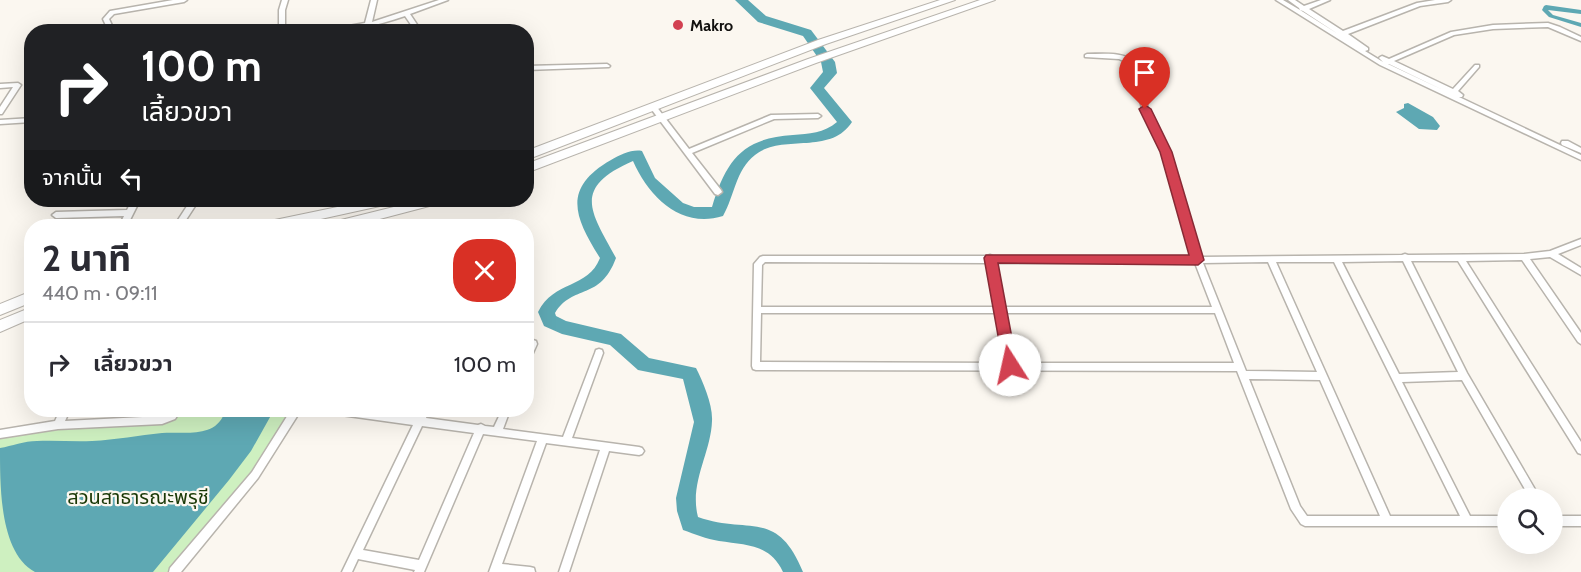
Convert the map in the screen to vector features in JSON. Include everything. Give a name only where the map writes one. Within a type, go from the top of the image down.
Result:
[{"type":"main road","points":[[534,153],[822,42],[950,0]]},
{"type":"main road","points":[[534,166],[812,61],[990,0]]},
{"type":"main road","points":[[299,219],[348,207]]},
{"type":"main road","points":[[369,219],[411,207]]},
{"type":"main road","points":[[0,310],[24,300]]},
{"type":"main road","points":[[0,326],[24,316]]},
{"type":"street","points":[[108,24],[106,19],[112,12],[184,0]]},
{"type":"street","points":[[282,24],[285,0]]},
{"type":"street","points":[[368,24],[374,0]]},
{"type":"street","points":[[372,24],[445,0]]},
{"type":"street","points":[[1279,0],[1300,10],[1385,62],[1581,158]]},
{"type":"street","points":[[1291,0],[1300,10]]},
{"type":"street","points":[[1300,10],[1326,0]]},
{"type":"street","points":[[1411,0],[1419,4]]},
{"type":"street","points":[[1339,35],[1419,4],[1448,0]]},
{"type":"street","points":[[407,14],[414,24]]},
{"type":"street","points":[[1385,62],[1453,33],[1484,28],[1548,25],[1581,39]]},
{"type":"street","points":[[1087,56],[1115,56],[1131,59],[1135,64],[1145,109],[1166,152],[1198,260],[1296,509],[1305,521],[1497,521]]},
{"type":"street","points":[[1385,62],[1581,151]]},
{"type":"street","points":[[534,68],[607,66]]},
{"type":"street","points":[[1454,92],[1477,66]]},
{"type":"street","points":[[0,86],[18,86],[0,112]]},
{"type":"street","points":[[654,108],[718,192]]},
{"type":"street","points":[[688,152],[774,117],[818,116]]},
{"type":"street","points":[[0,122],[24,120]]},
{"type":"street","points":[[126,219],[132,207]]},
{"type":"street","points":[[56,215],[129,213]]},
{"type":"street","points":[[1323,375],[1010,365],[756,366],[758,264],[760,260],[990,258],[1271,260],[1524,257],[1551,254],[1581,242]]},
{"type":"street","points":[[1551,254],[1581,272]]},
{"type":"street","points":[[1405,257],[1464,376],[1528,488]]},
{"type":"street","points":[[1460,257],[1581,450]]},
{"type":"street","points":[[1524,257],[1581,340]]},
{"type":"street","points":[[990,258],[1010,365]]},
{"type":"street","points":[[1336,258],[1468,522]]},
{"type":"street","points":[[1271,260],[1387,520]]},
{"type":"street","points":[[758,310],[1217,310]]},
{"type":"street","points":[[566,441],[599,353]]},
{"type":"street","points":[[1397,378],[1464,376]]},
{"type":"street","points":[[58,425],[62,417]]},
{"type":"street","points":[[0,434],[58,425],[162,420],[170,417]]},
{"type":"street","points":[[174,572],[255,475],[292,417]]},
{"type":"street","points":[[401,417],[639,451]]},
{"type":"street","points":[[347,572],[422,417]]},
{"type":"street","points":[[497,431],[503,417]]},
{"type":"street","points":[[356,554],[421,569],[481,428]]},
{"type":"street","points":[[530,572],[495,570],[543,438]]},
{"type":"street","points":[[564,572],[606,447]]},
{"type":"street","points":[[1563,521],[1581,521]]},
{"type":"green space","name":"สวนสาธารณะพรุชี","points":[[162,417],[292,417],[255,475],[174,572],[0,572],[0,434]]},
{"type":"water","points":[[1408,103],[1433,117],[1440,126],[1437,130],[1419,129],[1396,112]]},
{"type":"water","name":"สวนสาธารณะพรุชี","points":[[222,417],[270,417],[251,451],[153,572],[35,572],[23,563],[15,550],[4,518],[0,448],[32,441],[92,441],[162,433],[197,432],[213,427]]},
{"type":"waterway","points":[[741,0],[762,19],[807,33],[828,62],[830,73],[817,88],[845,122],[835,131],[822,136],[770,142],[758,146],[737,166],[718,212],[693,213],[678,207],[649,181],[637,155],[597,175],[588,185],[584,196],[584,208],[593,233],[608,258],[603,270],[596,278],[560,296],[552,302],[546,312],[550,321],[562,327],[615,339],[644,365],[690,373],[703,417],[701,435],[687,486],[687,511],[690,523],[704,528],[763,538],[776,545],[786,555],[793,572]]},
{"type":"waterway","points":[[1581,12],[1546,7],[1545,10],[1551,16],[1581,25]]},
{"type":"place","name":"Makro","points":[[678,25]]},
{"type":"route","points":[[1010,365],[990,258],[1198,260],[1166,152],[1145,109]]}]
